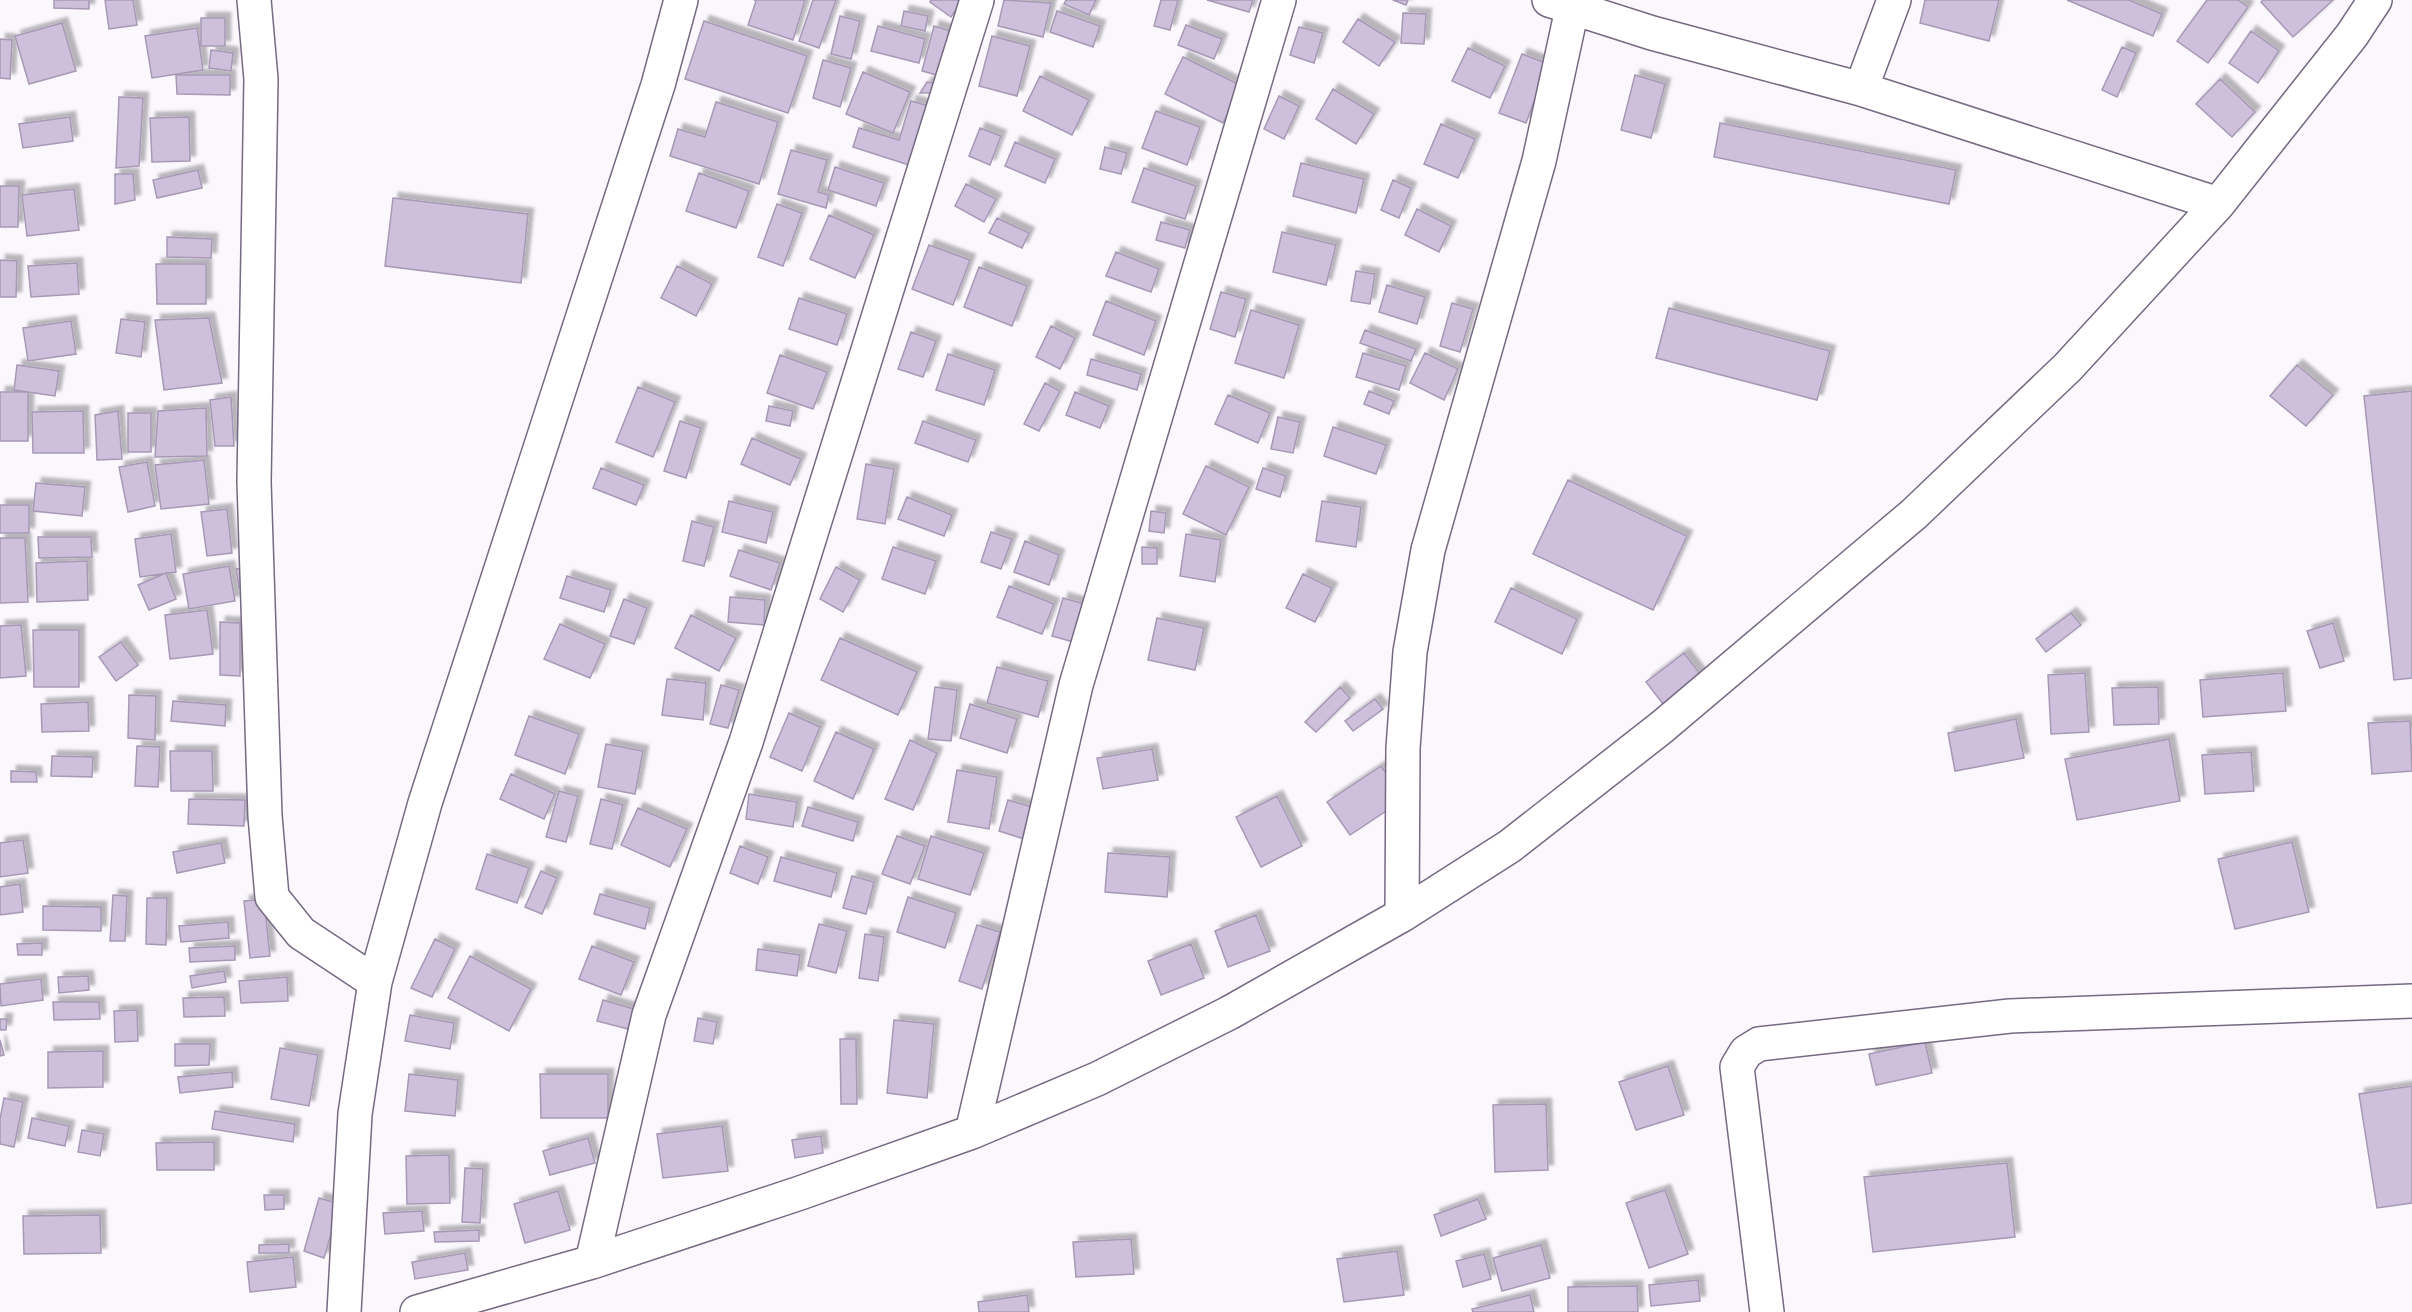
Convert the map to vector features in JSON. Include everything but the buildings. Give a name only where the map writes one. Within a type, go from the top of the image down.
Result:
[{"type":"street","points":[[254,0],[261,79],[254,482],[265,816],[272,897],[301,933],[375,982]]},
{"type":"street","points":[[344,1312],[355,1114],[375,982],[425,803],[655,96],[681,0]]},
{"type":"street","points":[[592,1262],[649,1015],[746,742],[977,0]]},
{"type":"street","points":[[972,1132],[1076,685],[1279,0]]},
{"type":"street","points":[[1861,89],[1894,0]]},
{"type":"street","points":[[417,1312],[592,1262],[800,1193],[972,1132],[1158,1051],[1402,915],[1510,846],[1653,734],[1914,514],[2068,367],[2218,204],[2352,34],[2375,0]]},
{"type":"street","points":[[1402,915],[1403,748],[1410,651],[1428,550],[1539,160],[1565,2],[1652,33],[1861,89],[2218,204]]},
{"type":"street","points":[[1767,1312],[1737,1067],[1746,1052],[1759,1044],[2010,1016],[2412,1001]]}]
